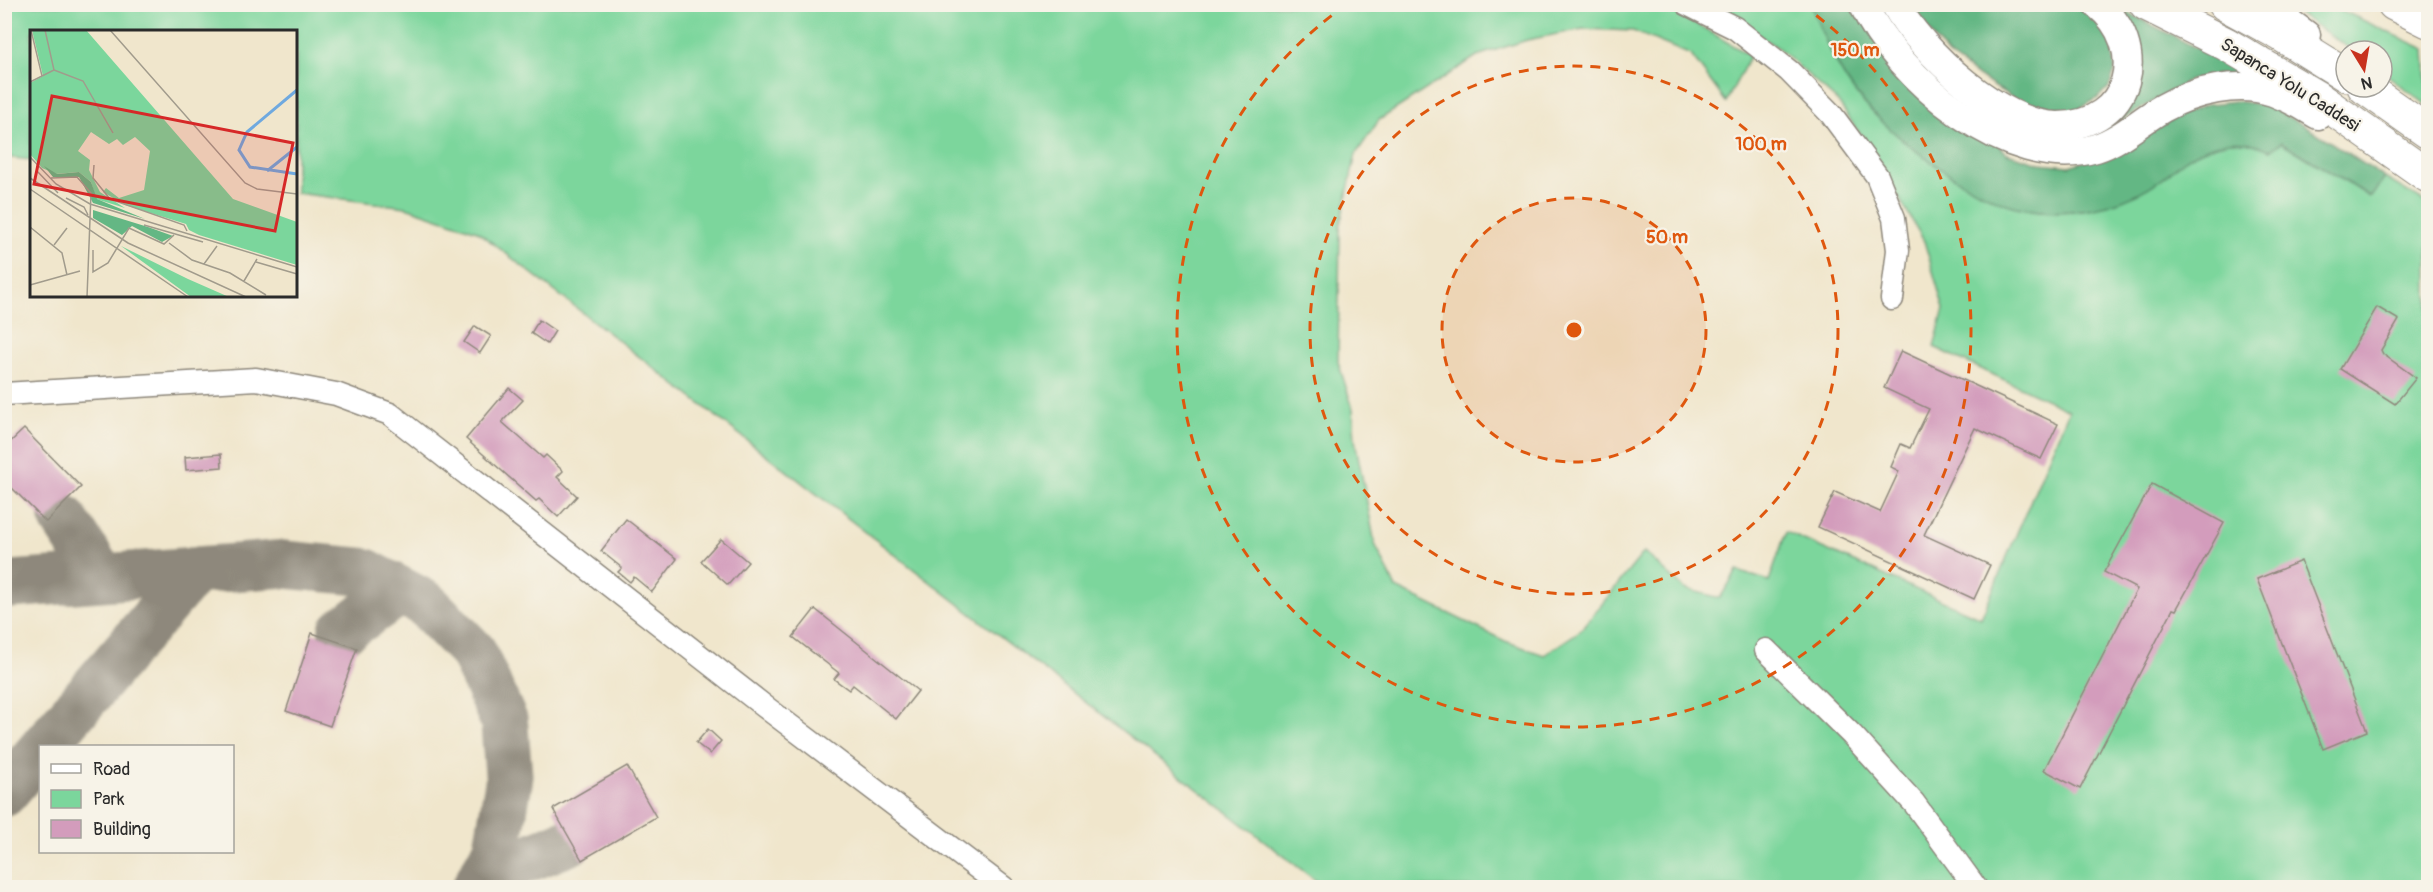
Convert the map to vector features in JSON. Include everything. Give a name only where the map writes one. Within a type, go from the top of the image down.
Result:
[{"type":"highway","name":"Sapanca Yolu Caddesi","points":[[2146,4],[2226,44],[2316,97],[2428,176]]},
{"type":"highway","name":"Sapanca Yolu Caddesi","points":[[2225,4],[2334,68]]},
{"type":"highway","points":[[2394,4],[2428,21]]},
{"type":"highway","name":"Sapanca Yolu Caddesi","points":[[2381,99],[2428,132]]},
{"type":"main road","points":[[1863,4],[1882,39],[1901,63],[1925,87],[1953,110],[2011,141],[2053,150],[2076,151],[2095,148],[2114,140],[2164,107],[2183,99],[2213,91],[2248,88],[2272,92],[2304,106],[2428,181]]},
{"type":"main road","points":[[1895,4],[1912,32],[1952,74],[2009,112],[2039,124],[2058,126],[2074,125],[2106,110],[2118,99],[2126,84],[2129,69],[2123,38],[2106,11],[2097,4]]},
{"type":"main road","points":[[2264,4],[2334,56]]},
{"type":"main road","points":[[2388,99],[2428,132]]},
{"type":"street","points":[[1687,4],[1735,28],[1789,71],[1831,114],[1877,176],[1894,218],[1898,249],[1892,299]]},
{"type":"street","points":[[4,394],[256,379],[336,394],[390,414],[764,706],[1004,888]]},
{"type":"street","points":[[1766,650],[1852,735],[1914,803],[1976,888]]},
{"type":"green space","points":[[5,5],[1655,5],[1676,11],[1750,56],[1726,102],[1691,55],[1633,31],[1583,29],[1527,40],[1477,56],[1379,120],[1356,154],[1340,225],[1338,362],[1353,409],[1355,440],[1375,544],[1396,588],[1505,641],[1544,655],[1581,630],[1644,552],[1685,589],[1720,598],[1737,571],[1769,581],[1786,532],[1981,618],[2069,410],[1934,347],[1944,309],[1924,241],[1873,153],[1838,102],[1777,47],[1711,5],[1811,5],[1827,45],[1842,73],[1880,119],[1926,158],[1951,175],[1976,190],[2021,208],[2064,211],[2114,203],[2148,188],[2182,162],[2214,146],[2238,141],[2271,150],[2281,142],[2370,197],[2385,178],[2428,204],[2428,887],[1324,887],[477,231],[406,207],[297,193],[297,30],[30,30],[30,160],[5,157]]},
{"type":"green space","points":[[1811,5],[1850,5],[2007,153],[2040,163],[2069,166],[2124,150],[2177,116],[2209,104],[2235,101],[2265,105],[2306,126],[2385,178],[2371,197],[2281,142],[2271,150],[2238,141],[2198,152],[2148,188],[2114,203],[2064,211],[2021,208],[1976,190],[1951,175],[1926,158],[1880,120],[1842,73],[1827,45]]},
{"type":"green space","points":[[1908,5],[2071,5],[2085,11],[2110,35],[2115,71],[2109,87],[2098,98],[2079,109],[2059,113],[2041,111],[2013,98],[1948,55]]},
{"type":"green space","points":[[2286,5],[2330,5],[2425,49],[2428,106],[2394,80],[2394,39],[2336,39]]},
{"type":"green space","points":[[2125,11],[2246,74],[2217,75],[2190,80],[2114,124],[2133,95],[2140,69],[2138,43]]},
{"type":"building","points":[[2377,307],[2399,320],[2381,350],[2383,354],[2416,378],[2395,404],[2340,369]]},
{"type":"building","points":[[539,320],[555,331],[547,344],[531,333]]},
{"type":"building","points":[[475,326],[491,336],[480,353],[464,342]]},
{"type":"building","points":[[1901,351],[2058,424],[2041,459],[1975,428],[1924,535],[1990,565],[1974,599],[1818,527],[1835,492],[1880,512],[1899,471],[1891,467],[1901,444],[1910,448],[1929,409],[1884,388]]},
{"type":"building","points":[[509,388],[523,400],[502,422],[543,458],[546,455],[563,471],[557,477],[577,496],[558,517],[539,499],[536,501],[466,439]]},
{"type":"building","points":[[24,429],[81,487],[46,522],[4,480],[4,448]]},
{"type":"building","points":[[221,454],[222,467],[186,470],[185,457]]},
{"type":"building","points":[[2152,484],[2224,523],[2176,610],[2173,609],[2080,789],[2044,770],[2137,589],[2104,572]]},
{"type":"building","points":[[626,519],[677,559],[652,592],[634,577],[630,582],[618,572],[622,568],[601,551]]},
{"type":"building","points":[[721,539],[748,562],[728,585],[701,561]]},
{"type":"building","points":[[2301,561],[2367,731],[2323,749],[2257,579]]},
{"type":"building","points":[[815,609],[918,691],[896,719],[853,685],[849,690],[834,679],[839,673],[793,637]]},
{"type":"building","points":[[312,633],[357,648],[330,726],[286,711]]},
{"type":"building","points":[[708,729],[721,741],[710,754],[696,743]]},
{"type":"building","points":[[627,766],[656,817],[582,860],[553,809]]},
{"type":"taxiway","points":[[63,518],[102,577]]},
{"type":"taxiway","points":[[4,585],[279,564],[365,572],[426,604],[473,652],[504,721],[509,780],[497,849],[475,888]]},
{"type":"taxiway","points":[[45,745],[194,571]]},
{"type":"taxiway","points":[[342,631],[401,591]]},
{"type":"taxiway","points":[[4,793],[39,752]]},
{"type":"taxiway","points":[[481,877],[569,842]]}]
